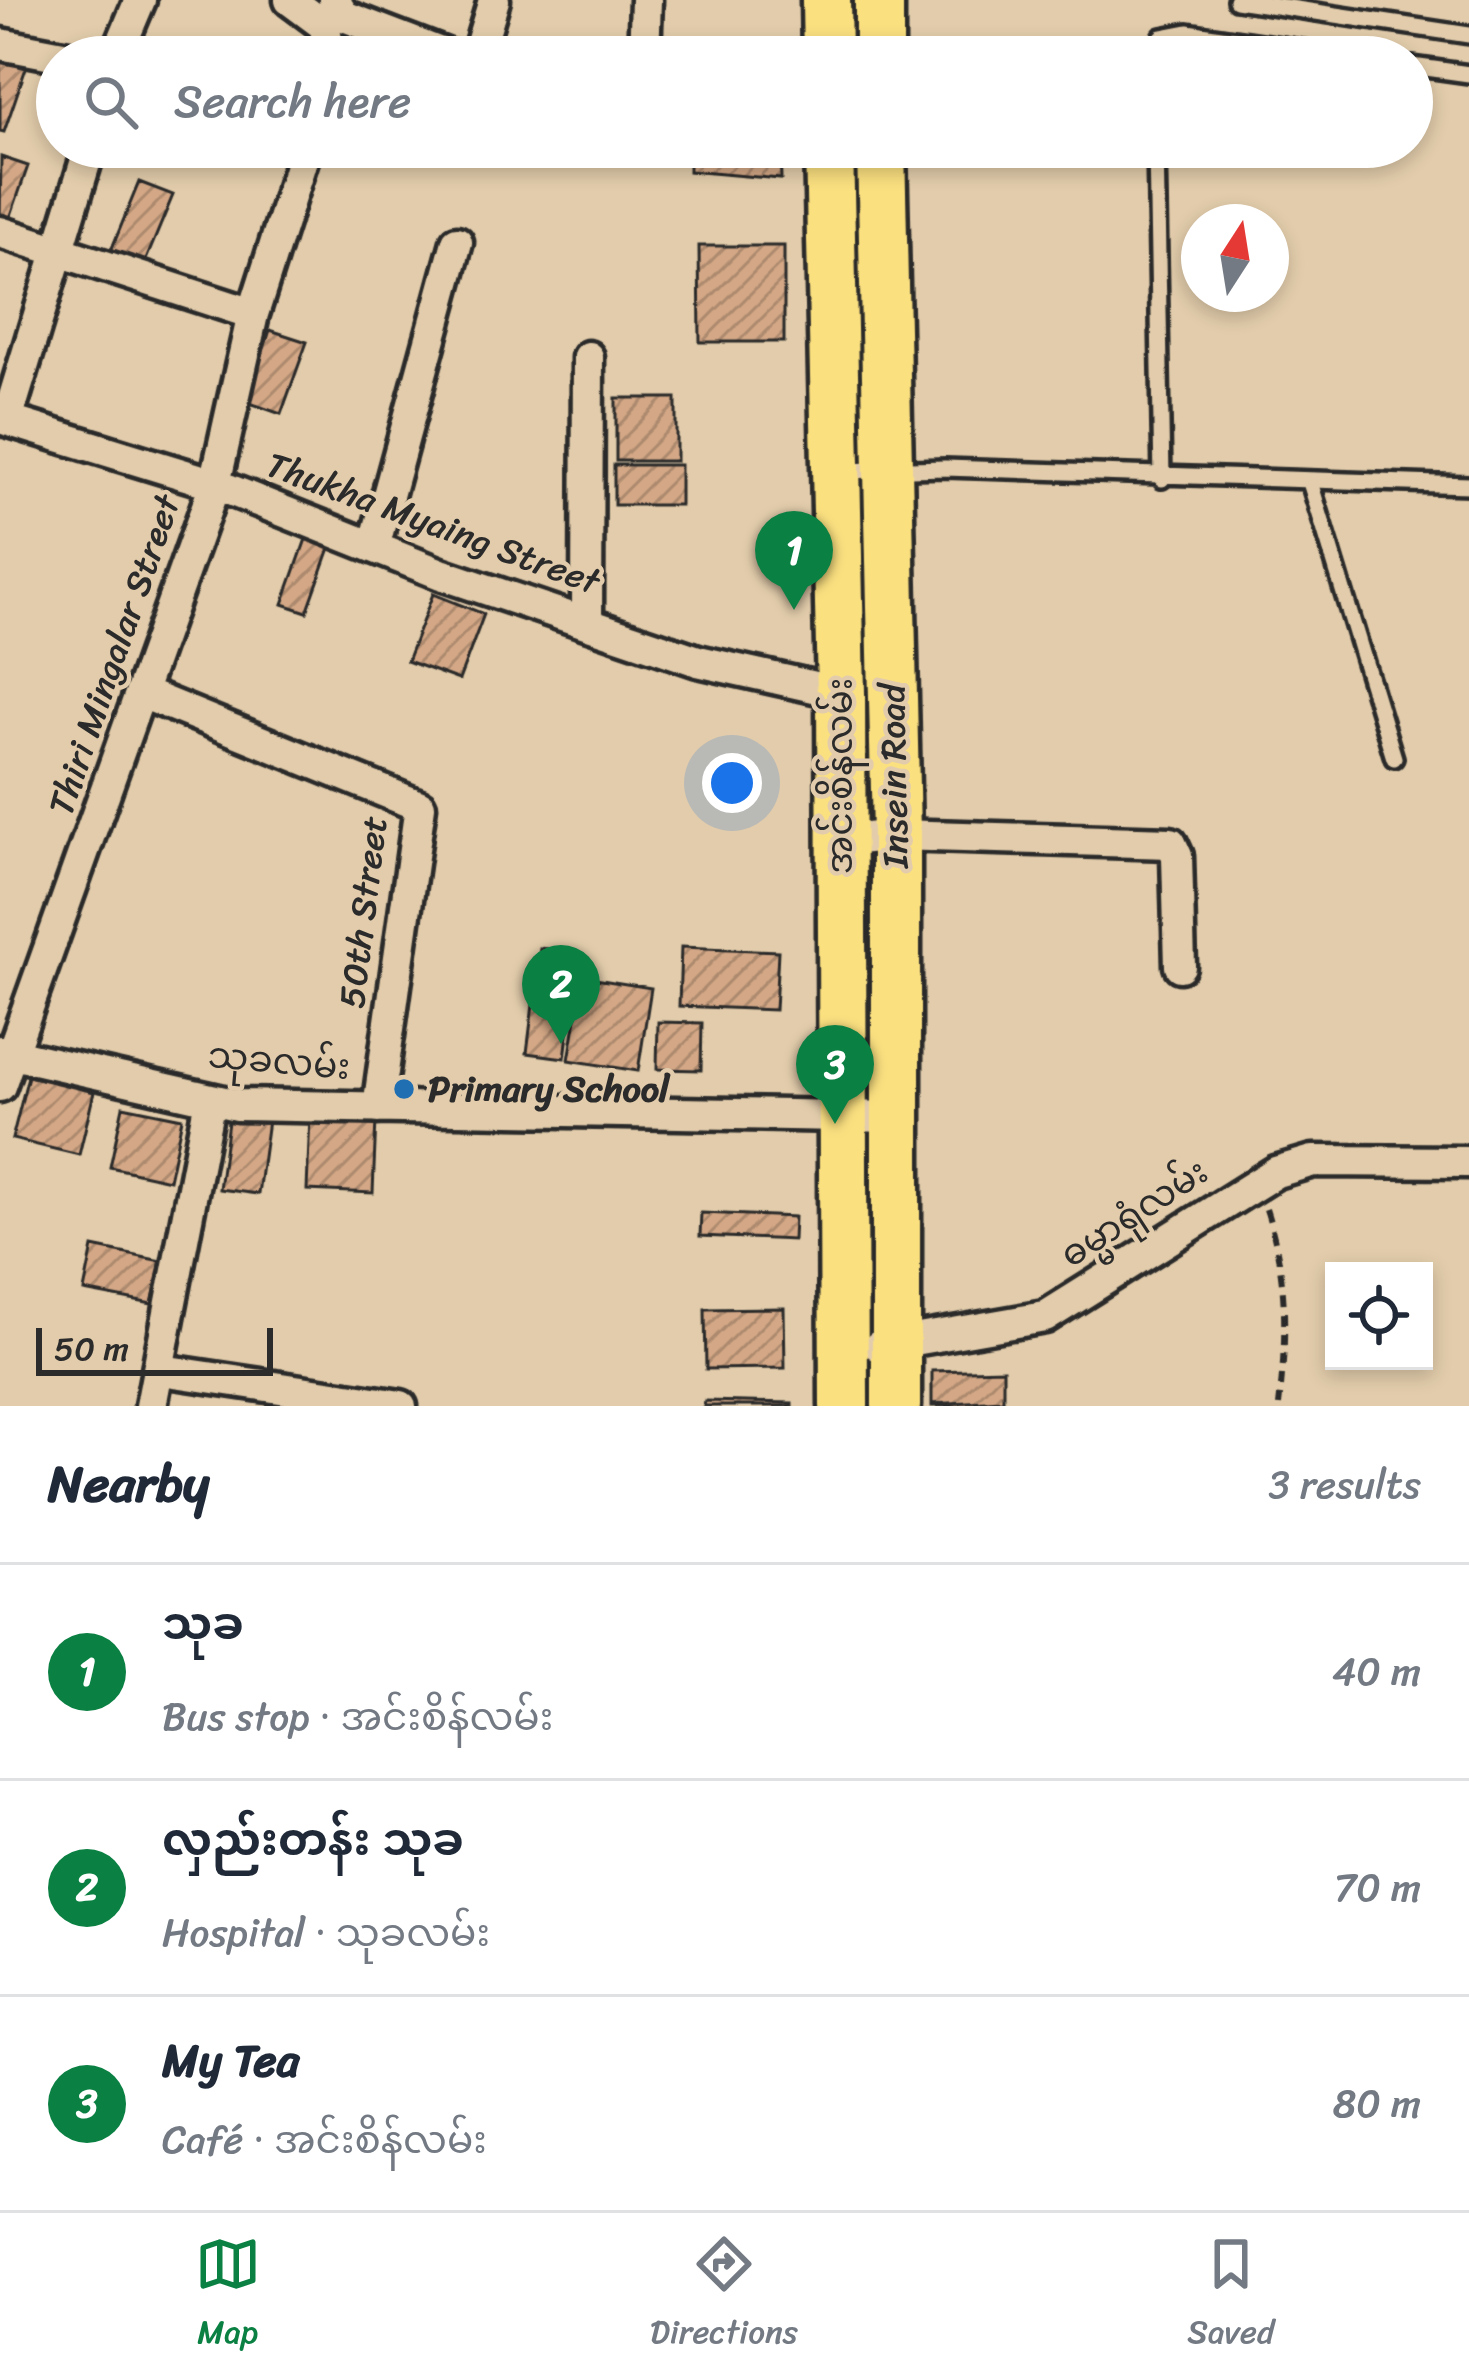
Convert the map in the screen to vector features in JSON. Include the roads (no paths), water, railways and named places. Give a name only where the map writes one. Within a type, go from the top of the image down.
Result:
[{"type":"main road","points":[[826,0],[827,36]]},
{"type":"main road","points":[[879,0],[879,36]]},
{"type":"main road","name":"အင်းစိန်လမ်း","points":[[829,168],[841,693],[838,841],[844,1406]]},
{"type":"main road","name":"Insein Road","points":[[881,168],[896,835],[896,1406]]},
{"type":"street","points":[[125,36],[140,0]]},
{"type":"street","points":[[290,0],[325,26],[326,36]]},
{"type":"street","points":[[334,0],[344,16],[396,36]]},
{"type":"street","points":[[483,36],[494,0]]},
{"type":"street","points":[[645,36],[646,0]]},
{"type":"street","points":[[0,44],[36,51]]},
{"type":"street","points":[[4,419],[62,254],[85,168]]},
{"type":"street","name":"Thiri Mingalar Street","points":[[0,1086],[4,1052],[142,693],[215,484],[253,314],[299,168]]},
{"type":"street","points":[[0,232],[253,314]]},
{"type":"street","points":[[374,547],[457,242]]},
{"type":"street","points":[[587,621],[588,357]]},
{"type":"street","name":"Thukha Myaing Street","points":[[4,419],[215,484],[374,547],[698,661],[841,693]]},
{"type":"street","name":"50th Street","points":[[142,693],[420,806],[378,1108]]},
{"type":"street","points":[[838,841],[896,835],[1172,843],[1177,856],[1180,966]]},
{"type":"street","name":"သုခလမ်း","points":[[4,1052],[237,1105],[896,1117]]},
{"type":"street","points":[[151,1406],[210,1099]]},
{"type":"street","name":"ဓမ္မာရုံလမ်း","points":[[844,1349],[896,1345],[1045,1317],[1257,1181],[1313,1161],[1469,1162]]},
{"type":"street","points":[[161,1370],[400,1406]]},
{"type":"lane","points":[[1236,0],[1469,35]]},
{"type":"lane","points":[[1167,36],[1188,32],[1215,36]]},
{"type":"lane","points":[[1433,69],[1469,74]]},
{"type":"lane","points":[[1156,168],[1162,479]]},
{"type":"lane","points":[[836,471],[1469,485]]},
{"type":"lane","points":[[1310,482],[1394,758]]},
{"type":"place","name":"သုခ","points":[[794,610]]},
{"type":"place","name":"လှည်းတန်း သုခ","points":[[561,1044]]},
{"type":"place","name":"Primary School","points":[[404,1089]]},
{"type":"place","name":"My Tea","points":[[835,1124]]}]
